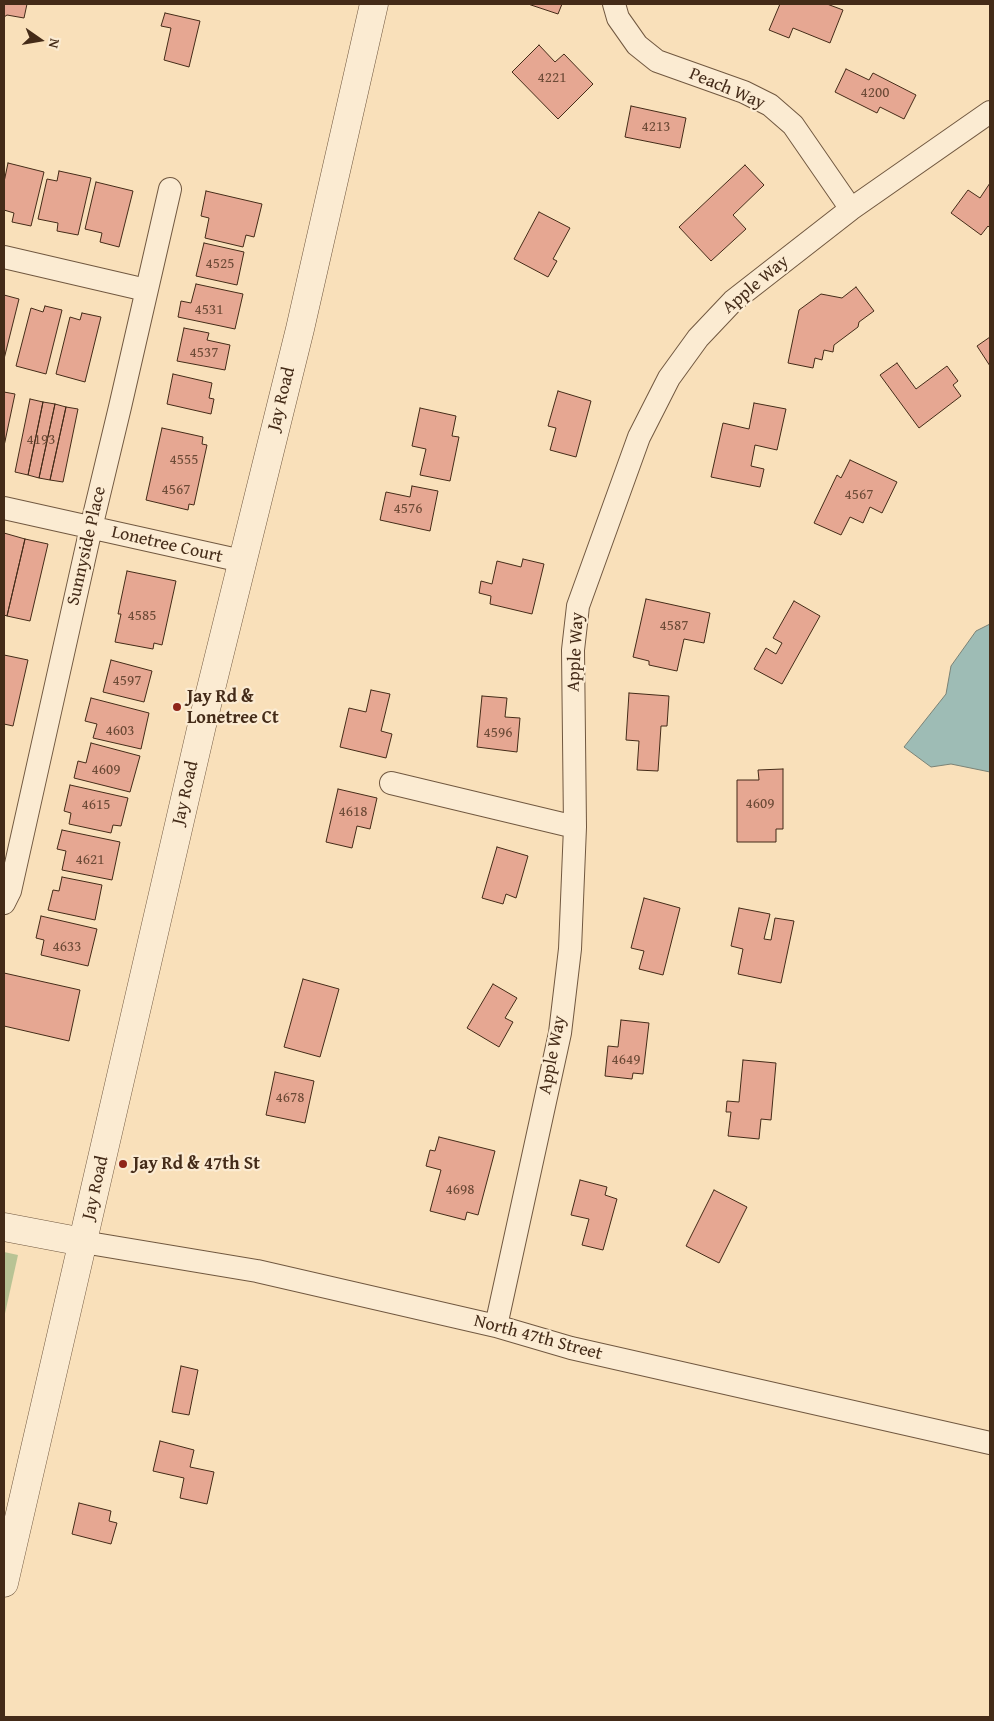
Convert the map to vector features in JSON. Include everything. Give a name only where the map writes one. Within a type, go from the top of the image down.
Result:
[{"type":"street","name":"Jay Road","points":[[4,1583],[202,725],[300,329],[374,4]]},
{"type":"street","name":"Peach Way","points":[[614,4],[618,18],[637,45],[657,61],[744,92],[770,105],[793,124],[851,209]]},
{"type":"street","name":"Apple Way","points":[[496,1326],[560,1033],[570,949],[575,827],[573,650],[578,606],[640,438],[669,378],[698,338],[733,301],[851,209],[990,112]]},
{"type":"street","name":"Sunnyside Place","points":[[4,904],[10,891],[91,528],[170,189]]},
{"type":"street","points":[[4,257],[146,290]]},
{"type":"street","name":"Lonetree Court","points":[[4,508],[242,561]]},
{"type":"street","points":[[391,783],[575,827]]},
{"type":"street","points":[[4,1227],[83,1242]]},
{"type":"street","name":"North 47th Street","points":[[83,1242],[258,1271],[496,1326],[572,1348],[990,1443]]},
{"type":"green space","points":[[4,1252],[18,1255],[4,1318]]},
{"type":"water","points":[[990,624],[990,772],[951,764],[931,767],[904,747],[946,694],[951,666],[976,631]]},
{"type":"building","points":[[4,4],[27,4],[24,18],[7,15],[4,17]]},
{"type":"building","points":[[528,4],[562,4],[558,14]]},
{"type":"building","points":[[780,4],[827,4],[843,10],[830,43],[793,28],[789,38],[769,30]]},
{"type":"building","points":[[165,13],[200,21],[189,67],[164,60],[171,28],[161,26]]},
{"type":"building","points":[[539,45],[555,62],[564,54],[593,84],[558,119],[512,72]]},
{"type":"building","points":[[846,69],[869,80],[873,73],[916,95],[904,119],[880,107],[877,113],[835,92]]},
{"type":"building","points":[[631,106],[686,118],[680,148],[625,137]]},
{"type":"building","points":[[8,163],[44,172],[31,226],[12,222],[14,213],[4,210],[4,182]]},
{"type":"building","points":[[745,165],[764,185],[733,215],[746,229],[711,261],[679,227]]},
{"type":"building","points":[[59,171],[91,178],[78,235],[57,231],[58,223],[38,219],[47,179],[57,181]]},
{"type":"building","points":[[96,182],[133,191],[119,247],[100,242],[102,233],[85,229]]},
{"type":"building","points":[[990,183],[990,228],[988,226],[981,235],[951,213],[968,190],[980,198]]},
{"type":"building","points":[[206,191],[262,204],[254,237],[246,235],[243,247],[205,238],[209,218],[201,216]]},
{"type":"building","points":[[539,212],[570,228],[553,259],[557,261],[548,277],[514,259]]},
{"type":"building","points":[[204,243],[244,252],[237,285],[196,276]]},
{"type":"building","points":[[196,284],[243,294],[235,329],[178,317],[181,301],[191,303]]},
{"type":"building","points":[[856,287],[874,311],[859,322],[858,327],[834,345],[833,352],[824,350],[822,360],[815,358],[813,368],[788,363],[799,310],[821,294],[842,298]]},
{"type":"building","points":[[4,295],[19,299],[4,359]]},
{"type":"building","points":[[45,306],[62,310],[46,374],[16,366],[31,308],[43,312]]},
{"type":"building","points":[[82,313],[101,317],[85,382],[56,374],[70,317],[80,320]]},
{"type":"building","points":[[184,328],[209,333],[207,340],[230,345],[225,370],[177,361]]},
{"type":"building","points":[[990,337],[990,366],[977,346]]},
{"type":"building","points":[[897,363],[916,389],[947,366],[958,381],[953,385],[961,396],[919,428],[880,375]]},
{"type":"building","points":[[173,374],[212,383],[209,398],[214,399],[211,414],[167,404]]},
{"type":"building","points":[[558,391],[591,401],[576,457],[550,450],[556,428],[548,426]]},
{"type":"building","points":[[4,392],[15,394],[4,446]]},
{"type":"building","points":[[30,399],[43,402],[28,475],[15,472]]},
{"type":"building","points":[[43,402],[55,404],[39,478],[28,475]]},
{"type":"building","points":[[754,403],[786,409],[777,450],[755,445],[751,466],[764,469],[760,487],[711,477],[723,423],[749,429]]},
{"type":"building","points":[[55,404],[66,407],[50,480],[39,478]]},
{"type":"building","points":[[66,407],[78,409],[63,482],[50,480]]},
{"type":"building","points":[[420,408],[456,416],[452,436],[459,437],[450,481],[420,475],[426,449],[412,446]]},
{"type":"building","points":[[162,428],[203,437],[202,444],[207,445],[194,505],[189,504],[188,510],[146,500]]},
{"type":"building","points":[[850,460],[897,482],[882,513],[870,507],[863,523],[850,517],[841,535],[814,523],[837,475],[841,478]]},
{"type":"building","points":[[412,486],[438,491],[430,531],[380,520],[386,492],[410,497]]},
{"type":"building","points":[[4,533],[25,539],[7,616],[4,615]]},
{"type":"building","points":[[25,539],[48,544],[30,621],[7,616]]},
{"type":"building","points":[[523,559],[544,564],[532,614],[490,604],[491,596],[479,593],[481,581],[492,584],[497,561],[521,567]]},
{"type":"building","points":[[127,571],[176,581],[162,645],[154,643],[153,649],[115,642],[121,614],[118,614]]},
{"type":"building","points":[[646,599],[710,613],[704,643],[684,639],[677,671],[649,665],[649,661],[633,657]]},
{"type":"building","points":[[794,601],[820,616],[782,684],[754,669],[766,648],[776,654],[782,643],[773,638]]},
{"type":"building","points":[[4,655],[28,660],[13,726],[4,724]]},
{"type":"building","points":[[111,660],[152,671],[144,702],[103,692]]},
{"type":"building","points":[[371,690],[390,694],[381,731],[392,734],[386,758],[340,747],[349,708],[366,712]]},
{"type":"building","points":[[629,693],[669,696],[667,726],[661,726],[658,771],[637,770],[639,741],[626,740]]},
{"type":"building","points":[[482,696],[507,698],[505,717],[520,718],[517,752],[477,747]]},
{"type":"building","points":[[91,698],[149,713],[141,749],[93,738],[97,724],[85,721]]},
{"type":"building","points":[[91,743],[140,756],[130,792],[74,778],[78,761],[86,763]]},
{"type":"building","points":[[783,769],[783,829],[776,829],[776,842],[737,842],[737,780],[759,780],[758,770]]},
{"type":"building","points":[[70,785],[128,798],[121,826],[113,825],[111,833],[69,824],[71,813],[64,811]]},
{"type":"building","points":[[338,789],[377,798],[370,829],[357,826],[352,848],[326,842]]},
{"type":"building","points":[[62,830],[120,842],[112,880],[62,870],[66,851],[57,849]]},
{"type":"building","points":[[497,847],[528,856],[516,898],[506,894],[503,904],[482,898]]},
{"type":"building","points":[[62,877],[102,885],[95,920],[48,910],[53,890],[59,891]]},
{"type":"building","points":[[644,898],[680,908],[663,975],[639,969],[644,951],[631,948]]},
{"type":"building","points":[[739,908],[770,914],[764,939],[771,940],[775,918],[794,921],[781,983],[738,974],[743,949],[731,946]]},
{"type":"building","points":[[41,916],[97,929],[88,966],[41,955],[44,940],[36,938]]},
{"type":"building","points":[[4,973],[80,990],[69,1041],[4,1026]]},
{"type":"building","points":[[303,979],[339,989],[320,1057],[284,1047]]},
{"type":"building","points":[[493,984],[517,998],[505,1018],[513,1022],[499,1047],[467,1028]]},
{"type":"building","points":[[621,1020],[649,1023],[643,1074],[633,1073],[632,1079],[605,1076],[608,1046],[618,1047]]},
{"type":"building","points":[[743,1060],[776,1063],[771,1120],[761,1119],[759,1139],[728,1136],[731,1112],[726,1112],[727,1101],[739,1102]]},
{"type":"building","points":[[275,1072],[314,1081],[305,1123],[266,1115]]},
{"type":"building","points":[[439,1137],[495,1151],[478,1215],[467,1212],[465,1220],[430,1211],[441,1170],[426,1166],[430,1150],[435,1151]]},
{"type":"building","points":[[580,1180],[607,1187],[605,1195],[617,1199],[603,1250],[582,1245],[589,1219],[571,1215]]},
{"type":"building","points":[[714,1190],[747,1207],[719,1263],[686,1246]]},
{"type":"building","points":[[181,1366],[198,1370],[189,1415],[172,1412]]},
{"type":"building","points":[[160,1441],[194,1450],[190,1467],[214,1472],[207,1504],[180,1498],[184,1478],[153,1471]]},
{"type":"building","points":[[79,1503],[111,1511],[109,1521],[117,1523],[111,1544],[72,1534]]},
{"type":"place","name":"Jay Rd & Lonetree Ct","points":[[177,707]]},
{"type":"place","name":"Jay Rd & 47th St","points":[[123,1164]]}]
